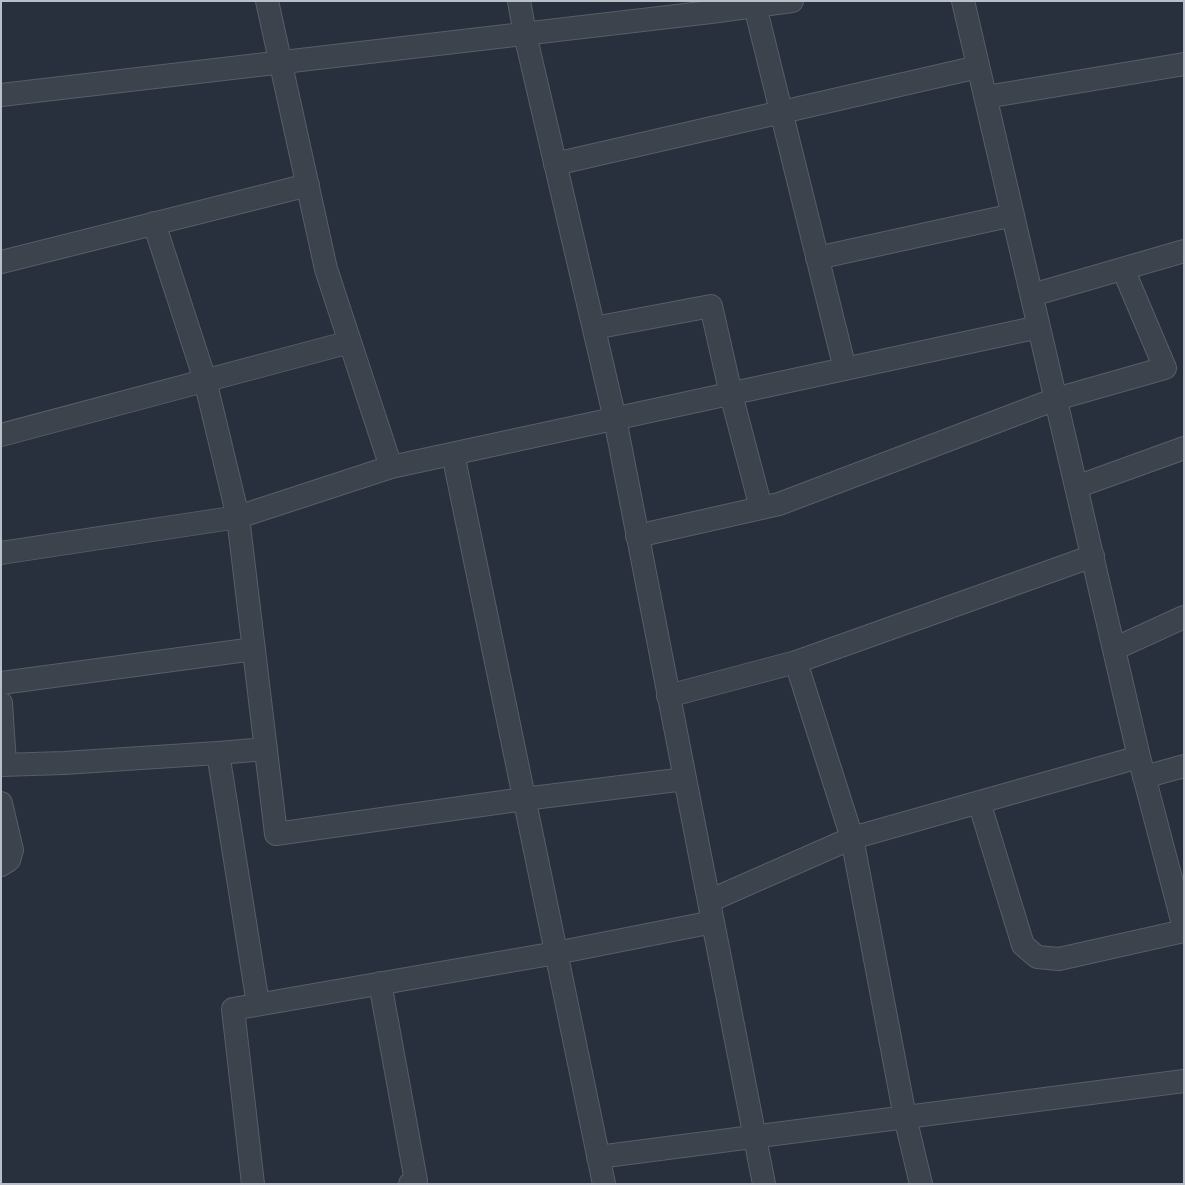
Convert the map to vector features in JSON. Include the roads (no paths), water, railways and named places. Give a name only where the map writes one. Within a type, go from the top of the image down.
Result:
[{"type":"street","points":[[267,1],[326,269],[391,467]]},
{"type":"street","points":[[519,1],[525,34],[615,419],[764,1184]]},
{"type":"street","points":[[1,95],[525,34],[710,7],[755,6],[792,1]]},
{"type":"street","points":[[963,1],[1142,767],[1184,928]]},
{"type":"street","points":[[755,6],[845,369]]},
{"type":"street","points":[[986,97],[1184,64]]},
{"type":"street","points":[[555,164],[978,67]]},
{"type":"street","points":[[1,262],[308,185]]},
{"type":"street","points":[[817,258],[1013,215]]},
{"type":"street","points":[[154,223],[205,380],[238,517],[276,834],[524,799],[685,779]]},
{"type":"street","points":[[1032,295],[1184,252]]},
{"type":"street","points":[[638,536],[786,501],[1056,399],[1164,368],[1123,269]]},
{"type":"street","points":[[594,328],[711,306],[761,508]]},
{"type":"street","points":[[1,553],[238,517],[391,467],[1039,327]]},
{"type":"street","points":[[1,435],[350,342]]},
{"type":"street","points":[[1076,487],[1184,448]]},
{"type":"street","points":[[453,454],[604,1184]]},
{"type":"street","points":[[668,696],[796,662],[1093,556]]},
{"type":"street","points":[[1114,649],[1184,617]]},
{"type":"street","points":[[1,683],[254,649]]},
{"type":"street","points":[[796,662],[852,838],[905,1117],[921,1184]]},
{"type":"street","points":[[1,703],[3,764],[64,763],[266,749]]},
{"type":"street","points":[[218,753],[258,1004]]},
{"type":"street","points":[[709,901],[852,838],[979,802],[1142,767],[1184,766]]},
{"type":"street","points":[[979,802],[1023,945],[1037,957],[1059,959],[1184,931]]},
{"type":"street","points":[[1,803],[12,850],[9,860],[1,865]]},
{"type":"street","points":[[253,1184],[233,1009],[556,953],[713,922]]},
{"type":"street","points":[[380,983],[416,1182],[410,1184]]},
{"type":"street","points":[[598,1157],[1184,1081]]}]
